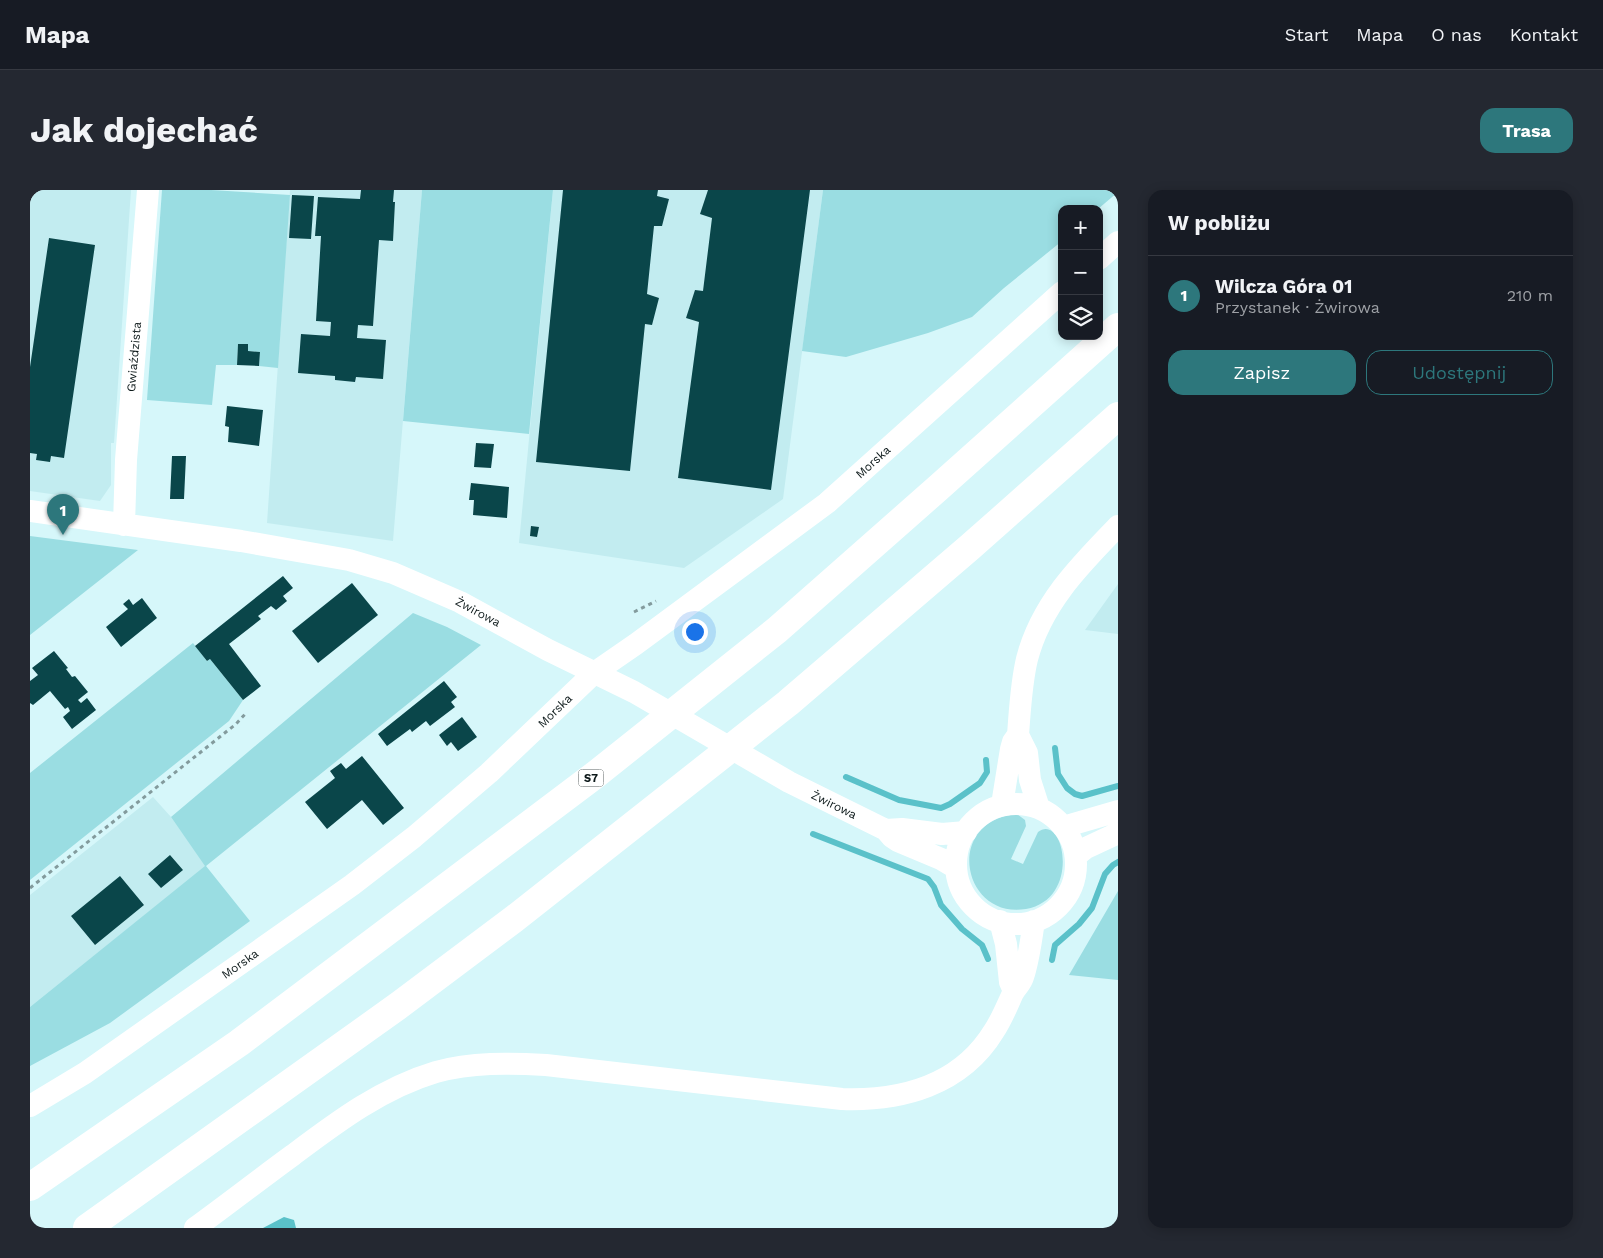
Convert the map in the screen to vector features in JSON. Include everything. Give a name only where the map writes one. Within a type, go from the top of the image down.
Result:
[{"type":"highway","name":"S7","points":[[30,1187],[239,1043],[596,775],[776,630],[1118,328]]},
{"type":"highway","points":[[87,1228],[421,989],[514,919],[788,704],[1118,416]]},
{"type":"street","name":"Gwiaździsta","points":[[124,525],[126,460],[148,190]]},
{"type":"street","points":[[1103,255],[1118,242]]},
{"type":"street","name":"Morska","points":[[30,1106],[85,1073],[380,864],[471,789],[594,673],[827,503],[1059,295]]},
{"type":"street","name":"Żwirowa","points":[[30,511],[241,541],[349,560],[418,582],[634,692],[789,782],[886,830],[898,841],[941,859],[956,868]]},
{"type":"street","points":[[1002,805],[1011,749],[1018,735],[1027,659],[1042,621],[1055,596],[1075,570],[1118,526]]},
{"type":"street","points":[[1018,735],[1027,753],[1030,780],[1039,808]]},
{"type":"street","points":[[1016,804],[1039,808],[1051,814],[1063,827],[1073,844],[1076,856],[1076,869],[1073,883],[1067,896],[1058,907],[1047,915],[1034,921],[1020,923],[1000,921],[981,912],[963,892],[956,868],[957,852],[966,832],[978,817],[990,810],[1002,805],[1016,804]]},
{"type":"street","points":[[1063,827],[1118,810]]},
{"type":"street","name":"Żwirowa","points":[[886,830],[902,828],[942,834],[966,832]]},
{"type":"street","points":[[1076,856],[1086,848],[1118,833]]},
{"type":"street","points":[[1000,921],[1006,944],[1010,982],[1014,991]]},
{"type":"street","points":[[195,1228],[354,1111],[394,1088],[436,1072],[481,1064],[516,1063],[591,1070],[824,1098],[863,1100],[886,1098],[920,1090],[954,1072],[967,1062],[994,1032],[1025,972],[1034,921]]},
{"type":"path","points":[[634,612],[656,601]]},
{"type":"path","points":[[30,888],[236,724],[247,712]]},
{"type":"shaded area","points":[[30,190],[131,190],[114,443],[111,443],[111,485],[100,501],[30,491]]},
{"type":"shaded area","points":[[162,190],[211,190],[290,195],[278,368],[259,366],[260,352],[248,351],[248,344],[238,344],[237,365],[216,365],[212,405],[147,400]]},
{"type":"shaded area","points":[[290,190],[422,190],[393,541],[267,523]]},
{"type":"shaded area","points":[[422,190],[553,190],[529,434],[403,421]]},
{"type":"shaded area","points":[[553,190],[823,190],[783,499],[684,568],[519,543]]},
{"type":"shaded area","points":[[823,190],[1118,190],[1103,205],[1058,205],[1058,244],[972,317],[928,333],[846,357],[802,351]]},
{"type":"shaded area","points":[[30,536],[138,550],[30,635]]},
{"type":"shaded area","points":[[1118,584],[1118,634],[1085,630]]},
{"type":"shaded area","points":[[413,613],[447,627],[481,645],[206,866],[250,921],[110,1023],[30,1066],[30,1007],[205,866],[171,817]]},
{"type":"shaded area","points":[[193,643],[207,661],[210,659],[243,700],[229,721],[30,880],[30,773]]},
{"type":"shaded area","points":[[153,797],[171,817],[206,866],[30,1007],[30,895]]},
{"type":"shaded area","points":[[1017,814],[1025,820],[1026,826],[1011,859],[1023,864],[1038,832],[1047,829],[1055,834],[1063,859],[1061,875],[1055,890],[1044,902],[1026,909],[1006,909],[989,901],[978,889],[971,874],[969,857],[974,840],[985,827],[1004,816]]},
{"type":"shaded area","points":[[1118,891],[1118,980],[1069,975]]},
{"type":"shaded area","points":[[284,1217],[294,1220],[296,1228],[263,1228]]},
{"type":"building","points":[[361,190],[394,190],[393,241],[379,240],[373,326],[358,325],[357,338],[386,340],[383,379],[356,377],[355,382],[335,380],[335,376],[298,373],[301,334],[330,336],[331,322],[316,321],[321,236],[315,236],[318,197],[360,199]]},
{"type":"building","points":[[563,190],[658,190],[657,196],[669,199],[662,226],[654,226],[647,294],[659,298],[652,325],[645,324],[630,471],[536,462]]},
{"type":"building","points":[[708,190],[810,190],[771,490],[678,478],[699,322],[686,318],[695,290],[703,291],[712,218],[700,214]]},
{"type":"building","points":[[292,195],[314,196],[311,239],[289,238]]},
{"type":"building","points":[[49,238],[95,245],[64,458],[51,456],[50,462],[36,460],[37,454],[30,453],[30,367]]},
{"type":"building","points":[[238,344],[248,344],[248,351],[260,352],[259,366],[237,365]]},
{"type":"building","points":[[227,406],[263,410],[259,446],[228,442],[229,427],[225,426]]},
{"type":"building","points":[[476,443],[494,444],[491,468],[474,467]]},
{"type":"building","points":[[172,456],[186,456],[184,499],[170,499]]},
{"type":"building","points":[[471,483],[509,487],[507,518],[473,515],[474,500],[469,500]]},
{"type":"building","points":[[531,526],[539,527],[537,537],[530,536]]},
{"type":"building","points":[[283,576],[293,588],[283,596],[287,601],[276,610],[271,606],[258,616],[261,619],[229,644],[261,686],[243,700],[210,659],[207,661],[195,646]]},
{"type":"building","points":[[352,583],[378,615],[318,663],[292,631]]},
{"type":"building","points":[[142,598],[157,618],[121,647],[106,627],[128,609],[123,604],[129,599],[133,605]]},
{"type":"building","points":[[54,651],[68,668],[66,669],[72,677],[75,676],[88,692],[78,700],[81,703],[87,698],[96,710],[72,729],[63,717],[70,711],[68,707],[65,709],[50,691],[33,705],[30,703],[30,681],[38,675],[32,668]]},
{"type":"building","points":[[444,681],[457,697],[451,702],[455,707],[430,726],[426,721],[412,732],[410,729],[387,746],[378,734]]},
{"type":"building","points":[[462,717],[477,737],[458,751],[451,742],[447,746],[439,735]]},
{"type":"building","points":[[362,756],[404,808],[383,825],[362,800],[327,829],[305,802],[335,778],[330,771],[341,763],[346,769]]},
{"type":"building","points":[[170,855],[183,870],[161,888],[148,874]]},
{"type":"building","points":[[120,876],[144,905],[95,945],[71,916]]},
{"type":"waterway","points":[[1055,748],[1058,774],[1067,788],[1075,794],[1082,796],[1118,786]]},
{"type":"waterway","points":[[846,777],[899,800],[941,808],[980,783],[987,772],[986,760]]},
{"type":"waterway","points":[[813,834],[928,879],[934,887],[941,905],[962,929],[982,945],[988,959]]},
{"type":"waterway","points":[[1052,960],[1055,945],[1079,924],[1092,908],[1105,874],[1118,862]]},
{"type":"place","name":"Wilcza Góra 01","points":[[63,535]]}]
